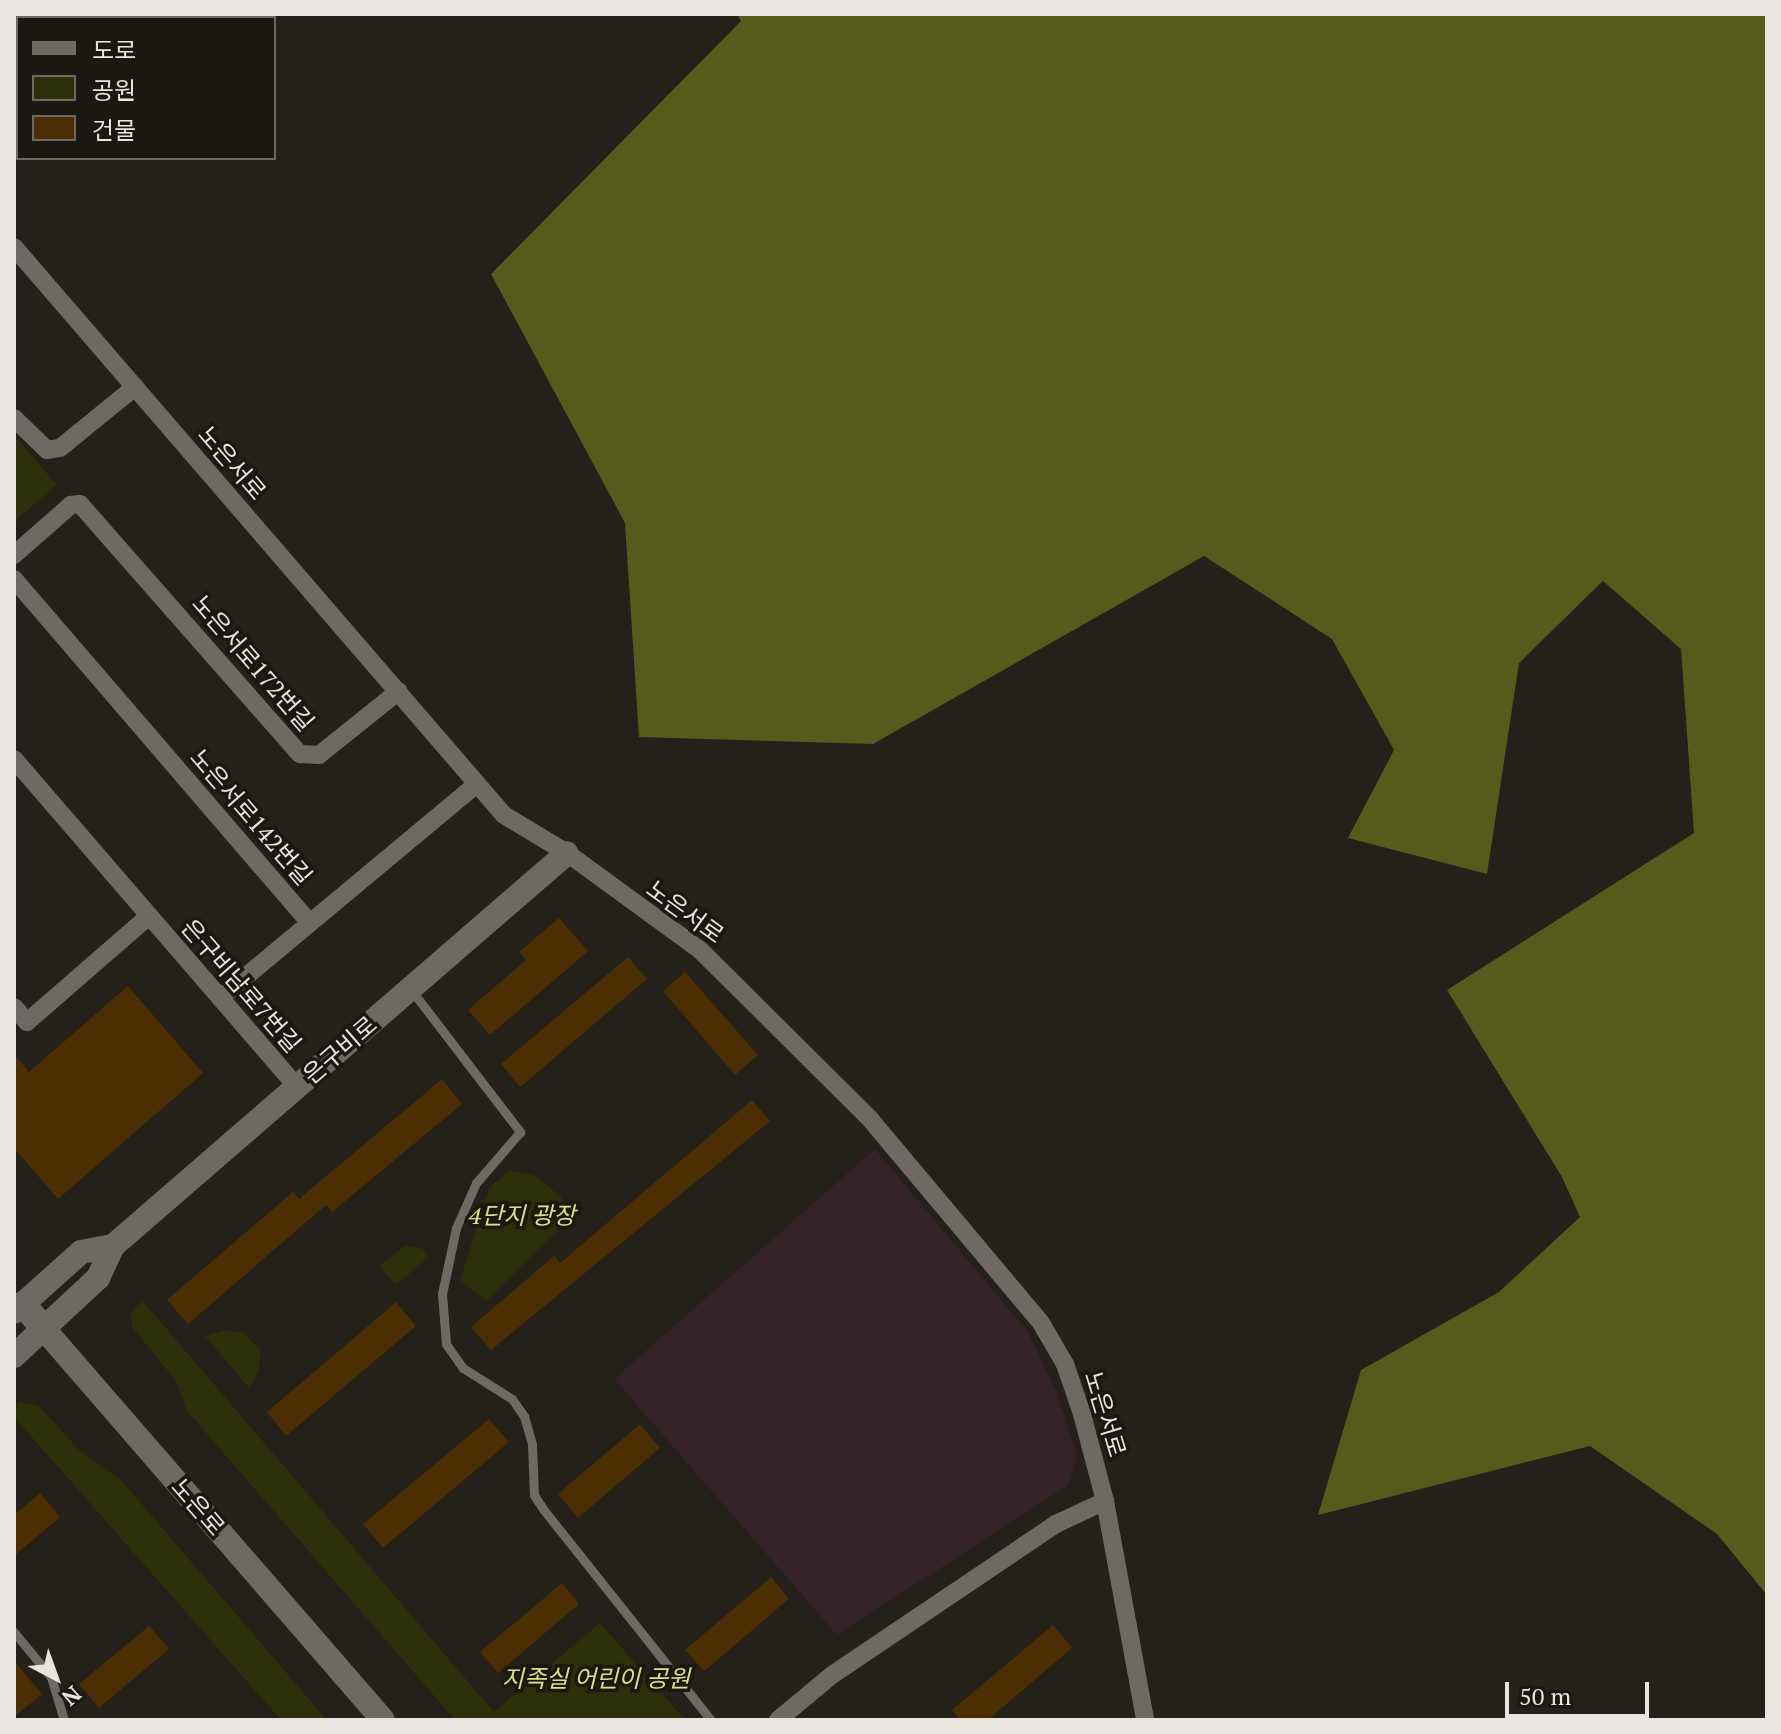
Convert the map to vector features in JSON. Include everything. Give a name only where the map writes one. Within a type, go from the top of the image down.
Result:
[{"type":"main road","name":"노은로","points":[[17,1303],[44,1329]]},
{"type":"street","name":"노은서로","points":[[14,247],[504,815],[567,853],[700,950],[870,1119],[1041,1323],[1078,1401],[1105,1501],[1145,1720]]},
{"type":"street","points":[[14,418],[47,450],[60,448],[135,387]]},
{"type":"street","name":"노은서로172번길","points":[[14,555],[71,505],[80,504],[90,511],[300,754],[319,755],[399,691]]},
{"type":"street","name":"노은서로142번길","points":[[14,579],[309,922],[477,784]]},
{"type":"street","name":"은구비남로7번길","points":[[14,759],[297,1087]]},
{"type":"street","name":"은구비로","points":[[14,1356],[98,1278],[113,1246],[567,853]]},
{"type":"street","name":"은구비남로7번길","points":[[14,1007],[27,1022],[149,916]]},
{"type":"street","points":[[220,998],[309,922]]},
{"type":"street","name":"은구비로","points":[[17,1303],[81,1252],[113,1246]]},
{"type":"street","name":"노은로","points":[[44,1329],[383,1720]]},
{"type":"street","points":[[778,1720],[832,1675],[1056,1524],[1105,1501]]},
{"type":"lane","points":[[410,989],[520,1132],[476,1183],[456,1228],[442,1294],[446,1344],[463,1368],[512,1399],[524,1416],[532,1444],[534,1495],[711,1720]]},
{"type":"lane","points":[[14,1632],[51,1677],[64,1720]]},
{"type":"shaded area","points":[[875,1149],[1028,1332],[1057,1393],[1077,1455],[1069,1485],[837,1635],[614,1379]]},
{"type":"green space","points":[[737,14],[1767,14],[1767,1595],[1717,1534],[1590,1446],[1318,1515],[1361,1370],[1499,1292],[1580,1217],[1562,1177],[1447,990],[1694,833],[1681,649],[1603,581],[1519,663],[1487,874],[1348,838],[1394,750],[1332,639],[1204,556],[873,744],[639,737],[625,523],[491,274],[741,21]]},
{"type":"green space","points":[[14,435],[57,485],[14,522]]},
{"type":"green space","name":"4단지 광장","points":[[510,1170],[536,1176],[561,1197],[565,1222],[486,1301],[460,1281],[489,1188]]},
{"type":"green space","points":[[406,1245],[423,1249],[429,1257],[396,1285],[379,1266]]},
{"type":"green space","name":"지족실 어린이 공원","points":[[142,1300],[494,1712],[600,1623],[685,1720],[455,1720],[187,1411],[176,1381],[132,1327],[131,1313]]},
{"type":"green space","points":[[223,1331],[242,1332],[261,1351],[259,1370],[249,1388],[205,1336]]},
{"type":"green space","points":[[18,1402],[38,1405],[78,1449],[121,1480],[327,1720],[281,1720],[14,1417]]},
{"type":"building","points":[[559,918],[588,951],[490,1035],[468,1010],[526,960],[519,952]]},
{"type":"building","points":[[628,957],[647,979],[520,1087],[501,1064]]},
{"type":"building","points":[[685,972],[758,1055],[735,1075],[663,991]]},
{"type":"building","points":[[128,986],[203,1073],[58,1199],[14,1148],[14,1054],[29,1072]]},
{"type":"building","points":[[442,1079],[462,1104],[332,1212],[326,1205],[188,1324],[167,1300],[293,1192],[299,1199]]},
{"type":"building","points":[[752,1100],[770,1121],[491,1350],[471,1327],[554,1256],[560,1263]]},
{"type":"building","points":[[396,1302],[416,1326],[286,1436],[267,1412]]},
{"type":"building","points":[[489,1419],[509,1442],[383,1548],[363,1524]]},
{"type":"building","points":[[640,1424],[660,1448],[578,1518],[558,1494]]},
{"type":"building","points":[[40,1493],[60,1517],[14,1556],[14,1515]]},
{"type":"building","points":[[771,1577],[789,1599],[704,1671],[685,1650]]},
{"type":"building","points":[[562,1583],[579,1604],[498,1673],[480,1652]]},
{"type":"building","points":[[1053,1625],[1072,1648],[988,1720],[960,1720],[952,1710]]},
{"type":"building","points":[[149,1626],[169,1649],[99,1708],[79,1684]]},
{"type":"building","points":[[14,1661],[42,1694],[14,1717]]}]
